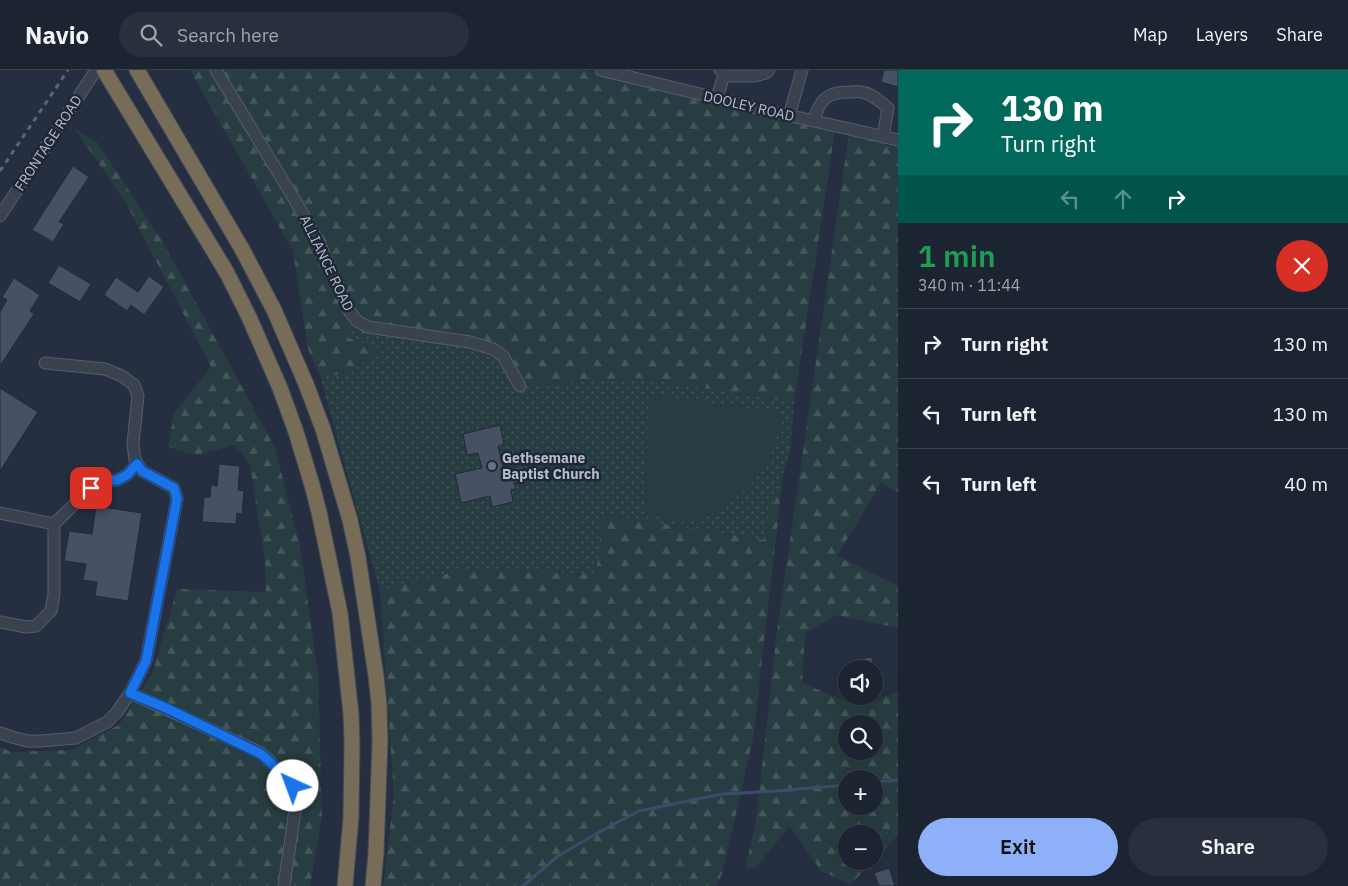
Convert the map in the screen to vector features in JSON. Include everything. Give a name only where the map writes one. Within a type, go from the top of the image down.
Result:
[{"type":"highway","points":[[104,70],[226,273],[248,317],[280,388],[296,432],[320,512],[340,613],[351,714],[351,817],[345,886]]},
{"type":"highway","points":[[139,72],[242,249],[274,310],[323,429],[350,520],[358,557],[379,704],[380,741],[373,886]]},
{"type":"street","name":"FRONTAGE ROAD","points":[[0,216],[96,70]]},
{"type":"street","name":"ALLIANCE ROAD","points":[[216,70],[296,202],[324,254],[350,312],[357,322],[368,327],[470,342],[493,349],[503,356],[520,386]]},
{"type":"street","name":"DOOLEY ROAD","points":[[604,70],[638,74],[717,98],[898,140]]},
{"type":"street","points":[[717,98],[722,72],[755,76],[766,73],[769,70]]},
{"type":"street","points":[[789,116],[802,70]]},
{"type":"street","points":[[814,121],[817,109],[825,98],[837,92],[862,92],[880,101],[888,108],[883,137]]},
{"type":"street","points":[[0,732],[27,741],[76,738],[107,722],[117,712],[130,693],[146,661],[177,499],[174,488],[142,471],[135,460],[133,444],[138,396],[134,385],[122,376],[105,369],[45,363]]},
{"type":"street","points":[[0,622],[26,627],[36,626],[51,611],[54,594],[54,524],[91,488],[105,481],[117,480],[127,475],[137,464]]},
{"type":"street","points":[[0,513],[54,524]]},
{"type":"street","points":[[130,693],[166,708],[261,754],[293,786],[296,803],[284,886]]},
{"type":"green space","points":[[190,70],[582,70],[835,130],[794,402],[638,378],[520,386],[493,349],[380,328],[350,313],[346,337],[380,349],[349,374],[320,376],[308,349],[293,251]]},
{"type":"green space","points":[[75,129],[97,142],[164,244],[275,448],[300,546],[318,675],[322,816],[310,886],[0,886],[0,747],[12,752],[71,750],[119,725],[152,674],[177,589],[266,592],[265,559],[250,465],[235,445],[196,455],[168,447],[174,413],[211,367],[126,203]]},
{"type":"green space","points":[[849,133],[898,145],[898,492],[881,483],[837,556],[898,586],[898,628],[837,615],[805,633],[802,683],[838,698],[838,705],[883,705],[883,697],[898,692],[898,835],[883,851],[883,825],[838,825],[838,870],[864,870],[851,884],[821,871],[790,826],[756,867],[745,869],[756,822],[777,631]]},
{"type":"green space","points":[[350,312],[493,349],[520,386],[638,378],[794,402],[791,447],[764,540],[604,514],[596,574],[465,569],[380,591],[320,376],[349,374],[380,349],[346,337]]},
{"type":"green space","points":[[654,395],[777,412],[781,415],[774,446],[759,474],[738,497],[711,514],[694,521],[670,521],[654,516],[646,511],[648,403]]},
{"type":"green space","points":[[783,475],[753,739],[722,874],[716,886],[383,886],[394,795],[380,591],[465,569],[596,574],[603,514],[763,540]]},
{"type":"building","points":[[884,70],[898,70],[898,87],[881,82]]},
{"type":"building","points":[[73,166],[89,177],[59,222],[64,224],[53,242],[32,230]]},
{"type":"building","points":[[59,265],[91,284],[80,302],[48,283]]},
{"type":"building","points":[[149,276],[164,287],[144,315],[131,305],[127,311],[104,295],[116,277],[138,292]]},
{"type":"building","points":[[14,278],[40,295],[30,311],[34,314],[0,366],[0,312],[7,300],[2,297]]},
{"type":"building","points":[[0,388],[38,412],[0,471]]},
{"type":"building","name":"Gethsemane Baptist Church","points":[[500,425],[504,444],[498,446],[503,467],[509,466],[510,469],[523,466],[526,480],[514,483],[516,489],[511,490],[513,502],[492,507],[490,496],[461,503],[455,474],[482,468],[478,453],[467,455],[463,434]]},
{"type":"building","points":[[219,464],[240,466],[238,490],[244,491],[242,514],[237,513],[236,524],[202,522],[204,497],[210,497],[211,485],[217,486]]},
{"type":"building","points":[[96,506],[142,513],[128,601],[95,596],[97,582],[83,580],[86,564],[64,561],[69,531],[92,534]]},
{"type":"building","points":[[872,657],[872,660],[859,660]]},
{"type":"building","points":[[889,868],[895,886],[879,886],[874,873]]},
{"type":"waterway","points":[[883,781],[898,780]]},
{"type":"waterway","points":[[523,886],[558,856],[639,811],[722,794],[838,786]]},
{"type":"railway","points":[[0,171],[68,70]]},
{"type":"place","name":"Gethsemane Baptist Church","points":[[492,466]]},
{"type":"route","points":[[91,488],[105,481],[117,480],[127,475],[137,464],[142,471],[174,488],[177,499],[146,661],[130,693],[166,708],[261,754],[293,786]]}]
